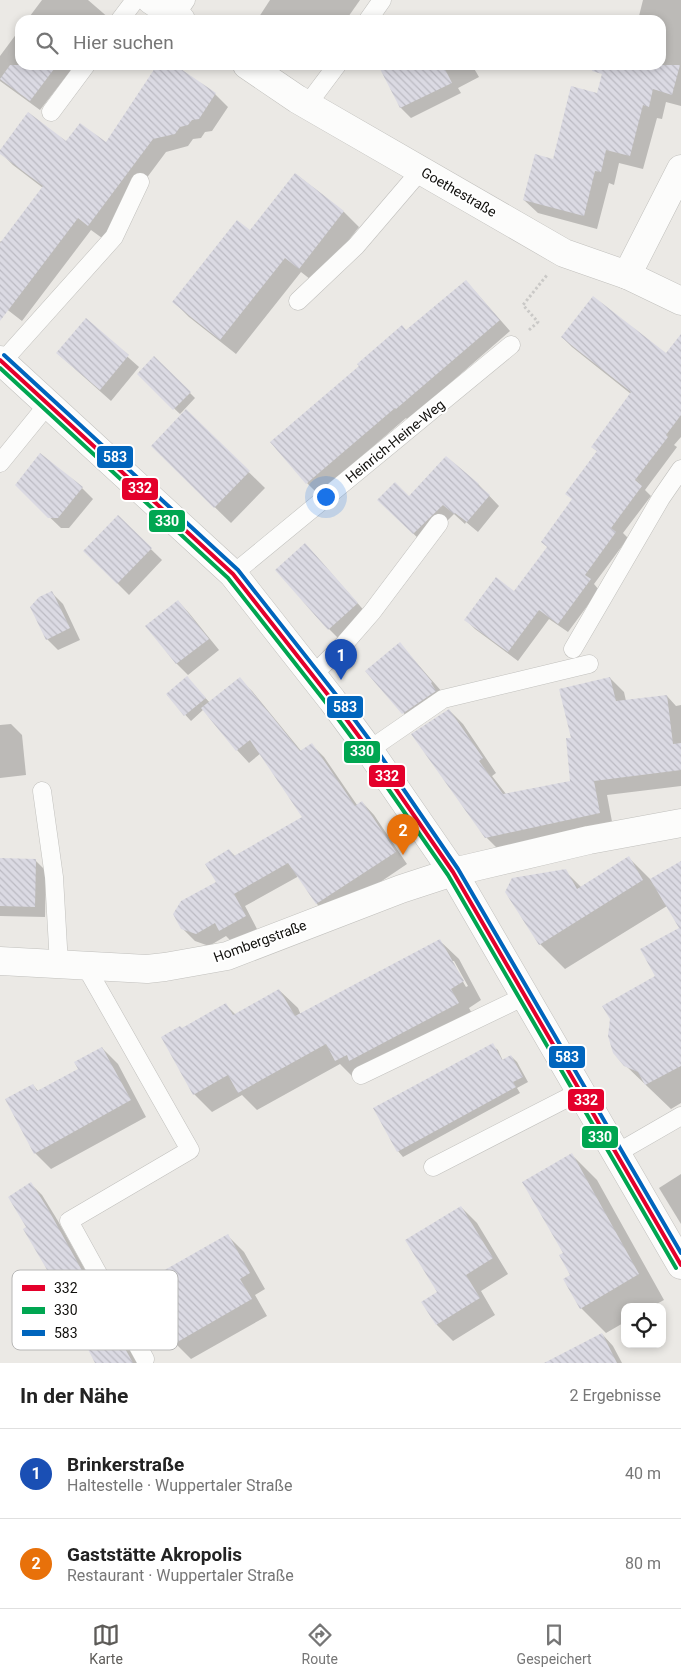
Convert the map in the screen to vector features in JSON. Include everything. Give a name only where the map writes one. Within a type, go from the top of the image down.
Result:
[{"type":"street","points":[[151,0],[181,12]]},
{"type":"street","name":"Goethestraße","points":[[254,70],[307,105],[564,253],[627,275],[681,301]]},
{"type":"street","points":[[627,275],[681,169]]},
{"type":"street","points":[[1,361],[233,574],[369,750],[453,872],[681,1265]]},
{"type":"street","name":"Hombergstraße","points":[[0,962],[147,969],[227,956],[401,889],[453,872],[589,840],[681,823]]},
{"type":"lane","points":[[124,15],[135,0]]},
{"type":"lane","points":[[372,15],[382,0]]},
{"type":"lane","points":[[50,112],[82,70]]},
{"type":"lane","points":[[307,105],[333,70]]},
{"type":"lane","points":[[298,300],[356,246],[421,170]]},
{"type":"lane","points":[[1,361],[114,237],[140,182]]},
{"type":"lane","name":"Heinrich-Heine-Weg","points":[[233,574],[511,345]]},
{"type":"lane","points":[[0,463],[48,404]]},
{"type":"lane","points":[[573,649],[661,498],[681,469]]},
{"type":"lane","points":[[312,675],[345,643],[372,612],[439,524]]},
{"type":"lane","points":[[369,750],[443,699],[589,664]]},
{"type":"lane","points":[[42,792],[54,877],[59,965]]},
{"type":"lane","points":[[86,967],[190,1150],[69,1221],[96,1270]]},
{"type":"lane","points":[[361,1075],[525,996]]},
{"type":"lane","points":[[433,1167],[581,1091]]},
{"type":"lane","points":[[617,1153],[681,1116]]},
{"type":"lane","points":[[140,1350],[145,1359]]},
{"type":"path","points":[[511,345],[538,322],[523,305],[564,253]]},
{"type":"building","points":[[10,65],[15,65],[15,70],[53,70],[30,101],[0,79]]},
{"type":"building","points":[[666,65],[680,65],[672,95],[653,89],[649,107],[643,105],[630,156],[606,150],[601,172],[595,171],[584,216],[523,200],[535,154],[553,159],[571,86],[597,93],[602,74],[592,71],[666,70]]},
{"type":"building","points":[[154,70],[182,70],[216,93],[199,119],[192,120],[188,125],[180,127],[175,134],[153,139],[88,226],[78,218],[0,321],[0,243],[43,186],[0,154],[0,150],[28,112],[66,141],[80,123],[106,142]]},
{"type":"building","points":[[381,70],[446,70],[452,83],[400,108]]},
{"type":"building","points":[[295,173],[344,211],[299,269],[285,258],[220,340],[172,302],[237,220],[250,230]]},
{"type":"building","points":[[466,280],[500,320],[306,484],[270,442],[359,366],[357,364],[402,325],[406,330]]},
{"type":"building","points":[[593,296],[666,353],[681,334],[681,415],[666,435],[668,437],[635,480],[642,486],[611,528],[616,532],[585,575],[591,579],[558,624],[539,610],[508,652],[464,620],[496,577],[514,591],[547,547],[541,542],[572,499],[565,494],[597,451],[591,447],[631,392],[561,337]]},
{"type":"building","points":[[86,318],[129,355],[100,390],[56,353]]},
{"type":"building","points":[[154,356],[191,392],[173,410],[137,374]]},
{"type":"building","points":[[186,409],[250,471],[214,508],[151,446]]},
{"type":"building","points":[[40,453],[83,487],[58,518],[48,518],[15,485]]},
{"type":"building","points":[[446,456],[490,495],[467,522],[443,505],[413,534],[377,500],[395,482],[409,496]]},
{"type":"building","points":[[118,515],[152,548],[117,584],[83,551]]},
{"type":"building","points":[[305,543],[358,603],[328,630],[275,570]]},
{"type":"building","points":[[52,591],[70,628],[46,640],[30,607],[39,597]]},
{"type":"building","points":[[178,600],[209,639],[176,664],[145,626]]},
{"type":"building","points":[[400,642],[432,682],[436,691],[402,714],[365,671]]},
{"type":"building","points":[[187,676],[206,698],[184,716],[166,694]]},
{"type":"building","points":[[240,677],[300,751],[312,743],[355,806],[362,801],[396,852],[316,904],[288,863],[234,894],[246,916],[219,931],[215,923],[196,934],[181,929],[173,914],[181,901],[216,882],[205,864],[229,849],[234,856],[302,817],[250,740],[236,751],[201,708]]},
{"type":"building","points":[[610,677],[616,701],[667,695],[673,744],[681,743],[681,770],[594,781],[600,813],[485,838],[411,734],[449,709],[483,758],[479,761],[503,794],[570,781],[566,738],[571,738],[559,689]]},
{"type":"building","points":[[629,856],[643,880],[539,945],[505,892],[512,878],[566,869],[577,889]]},
{"type":"building","points":[[0,858],[36,859],[35,907],[0,906]]},
{"type":"building","points":[[681,861],[681,1066],[645,1085],[638,1072],[624,1066],[613,1053],[608,1036],[610,1019],[602,1006],[655,976],[640,949],[679,928],[650,879]]},
{"type":"building","points":[[440,939],[464,981],[451,989],[459,1003],[349,1061],[347,1055],[335,1061],[326,1044],[238,1093],[228,1075],[193,1095],[161,1037],[180,1026],[182,1028],[226,1003],[233,1015],[279,989],[295,1016]]},
{"type":"building","points":[[493,1043],[502,1060],[511,1055],[523,1077],[513,1082],[516,1087],[397,1152],[373,1108]]},
{"type":"building","points":[[102,1047],[131,1100],[34,1154],[5,1099],[33,1084],[37,1091],[78,1069],[74,1062]]},
{"type":"building","points":[[572,1153],[639,1274],[580,1309],[563,1279],[570,1275],[559,1255],[563,1253],[522,1182]]},
{"type":"building","points":[[31,1182],[82,1270],[47,1270],[23,1229],[26,1227],[8,1197]]},
{"type":"building","points":[[461,1206],[493,1258],[466,1275],[480,1298],[436,1325],[421,1302],[437,1292],[405,1240]]},
{"type":"building","points":[[228,1234],[250,1273],[240,1279],[252,1299],[178,1342],[178,1270],[165,1270]]},
{"type":"building","points":[[602,1333],[617,1363],[544,1363]]},
{"type":"building","points":[[88,1350],[126,1350],[133,1363],[95,1363]]},
{"type":"transit line","name":"583","points":[[4,355],[238,570],[337,696],[374,746],[458,869],[681,1253]]},
{"type":"transit line","name":"332","points":[[0,360],[233,574],[332,700],[453,872],[681,1265]]},
{"type":"transit line","name":"330","points":[[0,368],[228,578],[327,704],[448,875],[676,1268]]},
{"type":"place","name":"Brinkerstraße","points":[[341,680]]},
{"type":"place","name":"Gaststätte Akropolis","points":[[403,855]]}]
